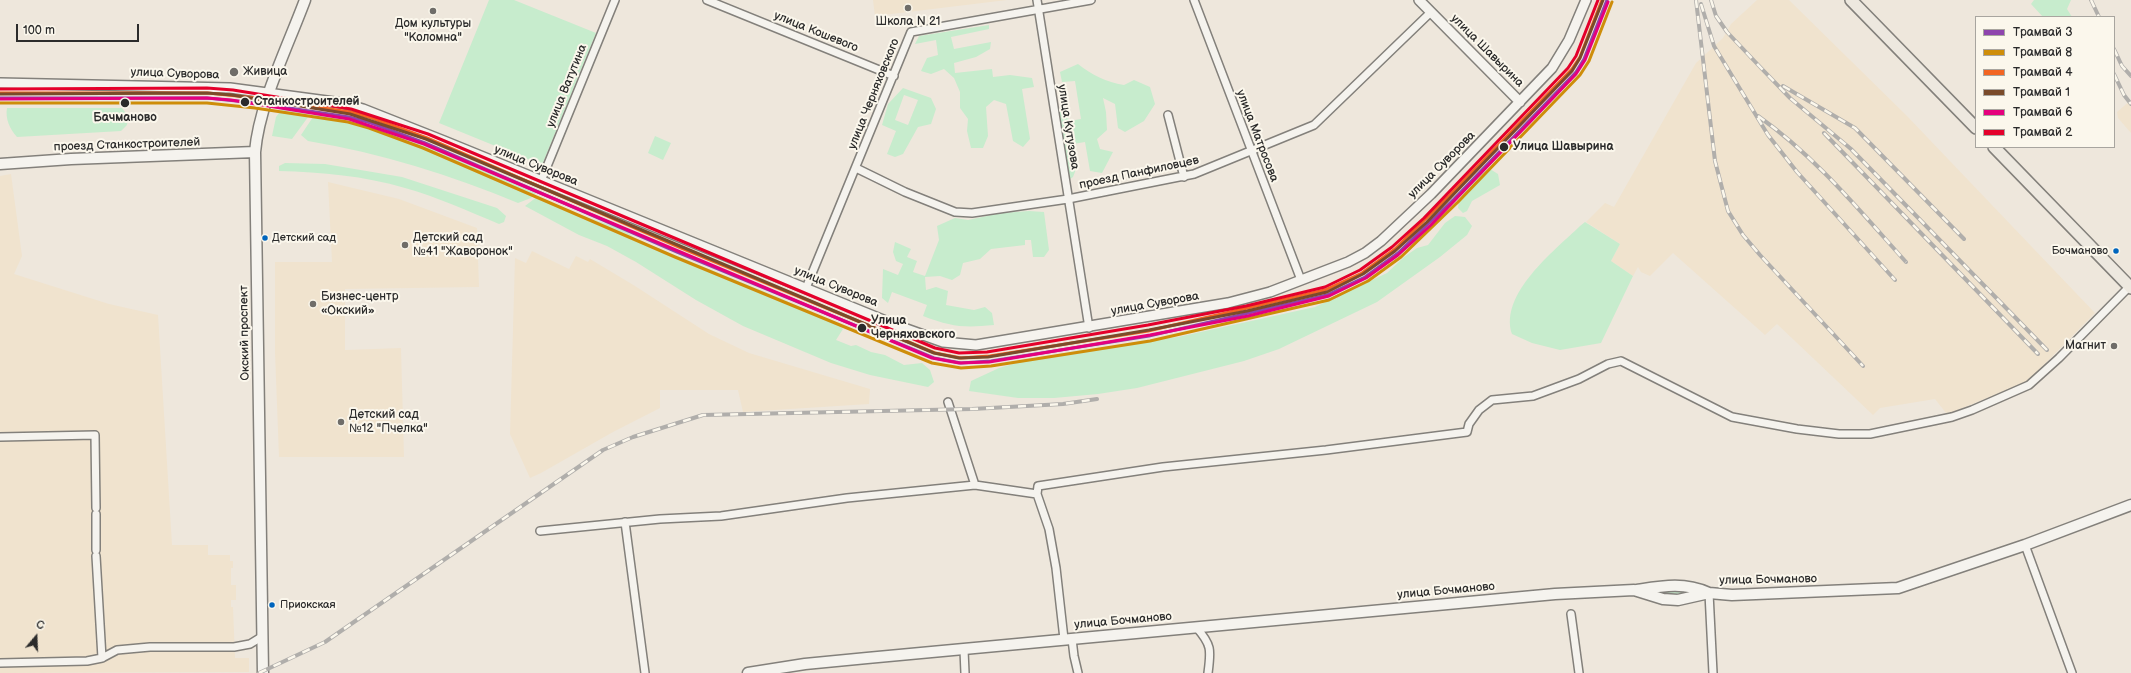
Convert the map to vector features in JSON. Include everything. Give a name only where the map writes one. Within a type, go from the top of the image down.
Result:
[{"type":"main road","name":"Окский проспект","points":[[263,673],[255,152],[256,138],[270,92],[305,0]]},
{"type":"main road","points":[[1851,0],[1975,127]]},
{"type":"main road","points":[[1995,148],[2130,287]]},
{"type":"main road","name":"проезд Станкостроителей","points":[[0,164],[71,159],[255,152]]},
{"type":"main road","name":"улица Бочманово","points":[[748,673],[805,669],[1068,639],[1555,594],[1634,590],[1670,600],[1690,599],[1709,594],[1732,595],[1898,588],[2025,545],[2131,505]]},
{"type":"main road","points":[[1634,590],[1661,586],[1686,585],[1709,594]]},
{"type":"street","name":"улица Ватутина","points":[[540,181],[615,0]]},
{"type":"street","name":"улица Кошевого","points":[[707,0],[894,76]]},
{"type":"street","name":"улица Кутузова","points":[[1037,0],[1089,328]]},
{"type":"street","name":"улица Черняховского","points":[[806,288],[911,32],[1091,0]]},
{"type":"street","name":"улица Матросова","points":[[1194,0],[1301,280]]},
{"type":"street","name":"улица Шавырина","points":[[1419,0],[1520,102]]},
{"type":"street","name":"улица Суворова","points":[[0,83],[177,86],[270,92],[342,103],[363,109],[943,342],[976,345],[1089,328],[1228,303],[1270,292],[1348,262],[1381,241],[1431,194],[1552,68],[1561,55],[1586,0]]},
{"type":"street","name":"проезд Панфиловцев","points":[[856,168],[905,192],[955,212],[972,212],[1068,199],[1184,177],[1207,171],[1314,125],[1431,12]]},
{"type":"street","points":[[1168,115],[1184,177]]},
{"type":"street","points":[[1078,673],[1068,639],[1049,529],[1037,494],[1038,486],[1164,467],[1326,450],[1467,432],[1469,424],[1480,410],[1492,400],[1533,396],[1579,379],[1608,364],[1621,361],[1732,417],[1839,434],[1870,434],[1901,428],[1972,410],[2029,385],[2059,358],[2130,287]]},
{"type":"street","points":[[948,402],[975,486]]},
{"type":"street","points":[[0,437],[95,435],[96,553],[102,658]]},
{"type":"street","points":[[540,531],[626,522],[721,516],[847,498],[975,486],[1037,494]]},
{"type":"street","points":[[626,522],[645,673]]},
{"type":"street","points":[[2025,545],[2072,673]]},
{"type":"street","points":[[1709,594],[1713,673]]},
{"type":"street","points":[[1571,614],[1579,673]]},
{"type":"street","points":[[1196,628],[1207,641],[1210,654],[1208,673]]},
{"type":"street","points":[[0,663],[87,661],[102,658],[117,650],[150,647],[234,647],[250,644],[262,636]]},
{"type":"street","points":[[964,650],[965,673]]},
{"type":"shaded area","name":"Школа N 21","points":[[873,0],[1007,0],[875,16]]},
{"type":"shaded area","points":[[1757,0],[1789,0],[1907,116],[2095,313],[2028,381],[1953,412],[1946,413],[1935,399],[1880,408],[1873,415],[1777,324],[1765,335],[1673,253],[1650,276],[1641,272],[1638,267],[1633,276],[1611,261],[1620,244],[1586,222],[1605,203],[1614,207],[1696,63],[1723,38],[1731,24]]},
{"type":"shaded area","points":[[2131,100],[2131,133],[2118,118],[2117,112]]},
{"type":"shaded area","points":[[11,174],[22,256],[14,274],[109,304],[158,315],[172,545],[208,545],[208,555],[230,555],[230,561],[233,561],[233,568],[231,568],[231,585],[236,585],[236,600],[231,600],[231,607],[233,607],[235,658],[249,658],[249,672],[0,673],[0,176]]},
{"type":"shaded area","points":[[328,182],[399,199],[477,228],[479,287],[345,289],[345,350],[401,348],[404,457],[279,457],[275,352],[275,262],[332,262]]},
{"type":"shaded area","points":[[532,251],[569,269],[576,256],[588,262],[590,259],[709,334],[749,353],[870,389],[869,404],[743,412],[738,390],[660,390],[660,408],[530,478],[510,434],[515,258],[526,263]]},
{"type":"green space","points":[[489,0],[514,0],[596,33],[542,165],[439,123]]},
{"type":"green space","points":[[2034,0],[2071,0],[2067,9],[2071,16],[2042,16],[2031,4]]},
{"type":"green space","points":[[989,25],[989,29],[951,37],[954,49],[991,42],[990,49],[976,57],[954,63],[955,73],[992,69],[993,77],[1010,75],[1032,78],[1034,87],[1022,89],[1030,139],[1023,147],[1013,141],[1006,104],[994,100],[986,107],[988,136],[983,148],[971,148],[967,131],[968,119],[960,108],[960,92],[954,78],[944,69],[931,74],[921,71],[927,58],[938,55],[936,40],[915,44],[919,36]]},
{"type":"green space","points":[[1078,64],[1094,75],[1111,82],[1124,85],[1134,80],[1150,87],[1155,104],[1144,121],[1125,132],[1118,128],[1115,104],[1103,98],[1106,112],[1107,130],[1097,139],[1100,149],[1113,152],[1102,173],[1090,171],[1085,142],[1073,144],[1076,169],[1073,177],[1070,179],[1059,112],[1066,108],[1069,121],[1081,119],[1075,81],[1062,82],[1060,72]]},
{"type":"green space","points":[[903,88],[931,98],[936,109],[931,124],[918,127],[903,154],[895,157],[887,154],[896,131],[882,125],[888,104]],"holes":[[[904,95],[918,100],[908,125],[895,120]]]},
{"type":"green space","points":[[7,108],[122,108],[128,116],[127,125],[121,131],[17,137],[9,124]]},
{"type":"green space","points":[[282,109],[311,113],[292,139],[272,136],[276,117]]},
{"type":"green space","points":[[315,114],[343,119],[371,127],[427,146],[536,193],[531,198],[518,203],[467,183],[415,166],[362,152],[308,141],[301,135]]},
{"type":"green space","points":[[655,136],[671,143],[663,160],[648,153]]},
{"type":"green space","points":[[285,163],[325,164],[402,177],[497,208],[506,216],[504,222],[499,224],[452,204],[405,188],[374,180],[311,172],[279,171],[279,166]]},
{"type":"green space","points":[[1490,169],[1498,174],[1500,185],[1472,201],[1467,211],[1463,213],[1458,208],[1461,196],[1479,175]]},
{"type":"green space","points":[[538,196],[578,214],[621,229],[636,239],[780,298],[838,324],[843,329],[836,340],[851,346],[856,345],[871,352],[885,355],[904,365],[922,363],[930,370],[934,382],[928,387],[870,375],[831,363],[743,326],[696,300],[636,262],[607,246],[579,235],[525,206]]},
{"type":"green space","points":[[1029,211],[1044,212],[1049,250],[1044,257],[1033,257],[1031,240],[1025,240],[1025,245],[991,249],[980,259],[963,263],[960,275],[952,280],[940,276],[925,277],[926,290],[936,287],[948,291],[946,305],[974,310],[985,307],[992,313],[994,325],[958,326],[923,316],[927,305],[892,292],[888,303],[882,298],[883,269],[898,275],[903,264],[896,261],[893,252],[895,242],[911,249],[907,257],[917,261],[913,272],[925,276],[939,240],[937,226],[955,218],[968,220],[1001,213]]},
{"type":"green space","points":[[1455,216],[1465,217],[1472,226],[1467,235],[1440,257],[1377,302],[1279,349],[1244,361],[1137,388],[1098,394],[1054,398],[1018,398],[969,391],[971,381],[999,368],[1031,359],[1081,350],[1097,350],[1140,341],[1178,337],[1315,307],[1387,273],[1404,257],[1417,248],[1428,245],[1445,223]]},
{"type":"green space","points":[[1585,222],[1620,244],[1611,261],[1633,276],[1601,343],[1560,350],[1532,343],[1512,334],[1510,319],[1513,304],[1521,289],[1531,274]]},
{"type":"green space","points":[[1655,590],[1694,591],[1683,596],[1657,595]]},
{"type":"railway","points":[[1696,0],[1715,161],[1728,211],[1743,235],[1760,255],[1863,366]]},
{"type":"railway","points":[[1711,0],[1716,16],[1727,32],[1762,69],[1790,98],[1851,149],[2047,350]]},
{"type":"railway","points":[[2091,0],[2099,16]]},
{"type":"railway","points":[[1701,4],[1714,46],[1768,135],[1797,172],[1895,280]]},
{"type":"railway","points":[[2115,51],[2122,66],[2131,76]]},
{"type":"railway","points":[[2115,76],[2124,95],[2131,104]]},
{"type":"railway","points":[[1783,86],[1855,128],[1964,239]]},
{"type":"railway","points":[[1758,116],[1818,166],[1906,262]]},
{"type":"railway","points":[[1824,133],[2038,354]]},
{"type":"railway","points":[[259,673],[325,642],[603,450],[633,437],[703,415],[972,409],[1063,404],[1097,399]]},
{"type":"tram line","name":"2","points":[[0,89],[207,88],[233,90],[351,109],[428,134],[935,348],[959,353],[987,352],[1148,325],[1246,306],[1325,287],[1360,270],[1392,247],[1424,218],[1568,68],[1576,56],[1598,0]]},
{"type":"tram line","name":"4","points":[[0,93],[208,93],[257,98],[350,112],[372,118],[427,138],[679,247],[935,353],[961,358],[990,356],[1148,331],[1325,290],[1362,273],[1395,249],[1450,195],[1572,69],[1580,57],[1602,0]]},
{"type":"tram line","name":"1","points":[[0,94],[207,93],[232,95],[350,114],[426,139],[934,353],[959,358],[988,357],[1149,330],[1247,311],[1327,292],[1363,274],[1395,251],[1427,222],[1572,71],[1580,58],[1603,0]]},
{"type":"tram line","name":"3","points":[[0,98],[207,98],[256,103],[349,117],[371,123],[425,143],[677,252],[934,358],[961,363],[991,361],[1149,336],[1327,295],[1365,277],[1398,253],[1454,199],[1576,72],[1584,59],[1607,0]]},
{"type":"tram line","name":"6","points":[[0,99],[207,98],[231,100],[349,119],[424,144],[932,358],[959,363],[989,362],[1150,335],[1248,316],[1329,296],[1366,278],[1398,255],[1431,225],[1576,74],[1585,60],[1608,2]]},
{"type":"tram line","name":"8","points":[[0,103],[207,103],[255,108],[348,122],[369,128],[423,148],[675,257],[932,363],[961,368],[991,366],[1150,341],[1329,300],[1368,281],[1401,257],[1458,202],[1580,75],[1589,61],[1612,2]]},
{"type":"place","name":"Школа N 21","points":[[908,8]]},
{"type":"place","name":"Дом культуры \"Коломна\"","points":[[433,11]]},
{"type":"place","name":"Живица","points":[[234,72]]},
{"type":"place","name":"Станкостроителей","points":[[245,102]]},
{"type":"place","name":"Бачманово","points":[[125,103]]},
{"type":"place","name":"Улица Шавырина","points":[[1504,147]]},
{"type":"place","name":"Детский сад","points":[[265,238]]},
{"type":"place","name":"Детский сад №41 \"Жаворонок\"","points":[[405,245]]},
{"type":"place","name":"Бочманово","points":[[2116,251]]},
{"type":"place","name":"Бизнес-центр «Окский»","points":[[313,304]]},
{"type":"place","name":"Улица Черняховского","points":[[862,328]]},
{"type":"place","name":"Магнит","points":[[2114,346]]},
{"type":"place","name":"Детский сад №12 \"Пчелка\"","points":[[341,422]]},
{"type":"place","name":"Приокская","points":[[272,605]]}]
